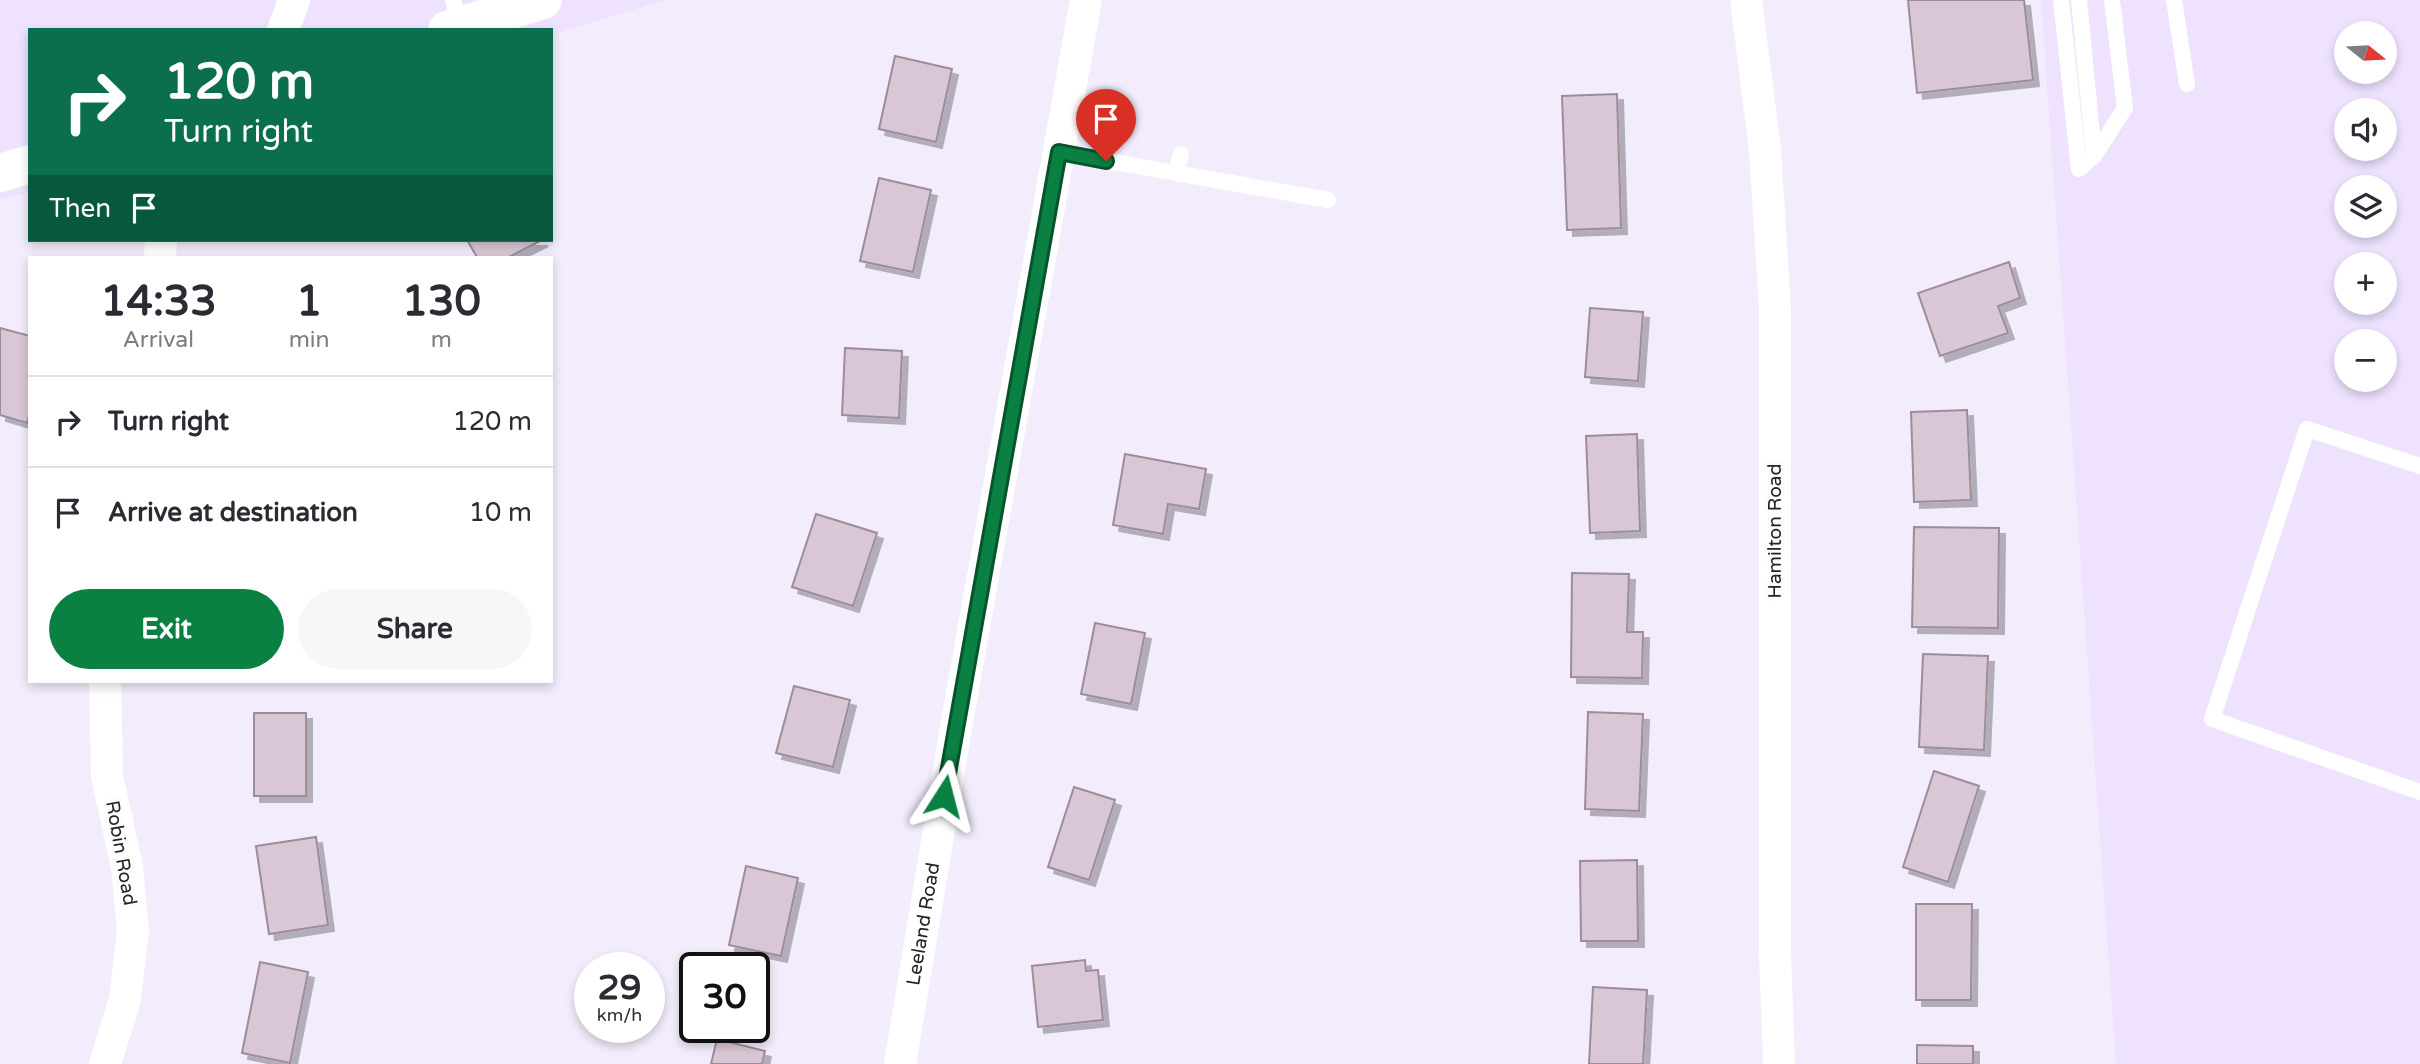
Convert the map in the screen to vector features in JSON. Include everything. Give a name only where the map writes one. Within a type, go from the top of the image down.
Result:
[{"type":"main road","points":[[453,18],[543,0]]},
{"type":"main road","points":[[0,173],[28,165]]},
{"type":"street","points":[[284,28],[294,0]]},
{"type":"street","name":"Leeland Road","points":[[900,1064],[958,716],[1087,0]]},
{"type":"street","name":"Hamilton Road","points":[[1746,0],[1765,150],[1774,308],[1775,953],[1779,1064]]},
{"type":"street","name":"Robin Road","points":[[105,683],[107,776],[127,867],[133,930],[125,999],[105,1064]]},
{"type":"lane","points":[[2061,0],[2079,169],[2094,156],[2125,108],[2112,0]]},
{"type":"lane","points":[[2078,0],[2094,156]]},
{"type":"lane","points":[[2174,0],[2187,85]]},
{"type":"lane","points":[[1059,152],[1328,200]]},
{"type":"lane","points":[[1176,173],[1181,154]]},
{"type":"lane","points":[[2420,466],[2307,429],[2212,719],[2420,792]]},
{"type":"shaded area","points":[[0,0],[665,0],[553,34],[553,28],[28,28],[28,193],[0,200]]},
{"type":"shaded area","points":[[2041,0],[2420,0],[2420,1064],[2116,1064]]},
{"type":"building","points":[[1908,0],[2024,0],[2033,80],[1917,93]]},
{"type":"building","points":[[895,56],[952,69],[936,142],[879,129]]},
{"type":"building","points":[[1617,94],[1621,228],[1567,230],[1562,96]]},
{"type":"building","points":[[879,178],[931,190],[913,272],[860,261]]},
{"type":"building","points":[[468,242],[538,242],[511,256],[476,256]]},
{"type":"building","points":[[2009,262],[2020,298],[1998,306],[2008,333],[1940,356],[1918,293]]},
{"type":"building","points":[[1590,308],[1643,312],[1638,381],[1585,377]]},
{"type":"building","points":[[0,328],[28,335],[28,419],[27,423],[0,415]]},
{"type":"building","points":[[845,348],[902,351],[899,418],[842,415]]},
{"type":"building","points":[[1967,410],[1971,500],[1914,502],[1911,412]]},
{"type":"building","points":[[1637,434],[1640,531],[1590,533],[1586,436]]},
{"type":"building","points":[[1125,454],[1206,469],[1199,509],[1168,504],[1163,534],[1113,525]]},
{"type":"building","points":[[816,514],[877,533],[853,606],[792,587]]},
{"type":"building","points":[[1914,527],[1999,528],[1998,628],[1912,627]]},
{"type":"building","points":[[1572,573],[1629,574],[1627,632],[1643,632],[1642,678],[1571,677]]},
{"type":"building","points":[[1095,623],[1145,633],[1131,704],[1081,694]]},
{"type":"building","points":[[1923,654],[1988,656],[1984,750],[1919,747]]},
{"type":"building","points":[[794,686],[850,700],[833,767],[776,753]]},
{"type":"building","points":[[1588,712],[1643,714],[1639,811],[1585,809]]},
{"type":"building","points":[[254,713],[306,713],[306,796],[254,796]]},
{"type":"building","points":[[1934,771],[1979,786],[1948,882],[1903,867]]},
{"type":"building","points":[[1074,787],[1115,800],[1089,880],[1048,867]]},
{"type":"building","points":[[316,837],[328,925],[269,934],[256,846]]},
{"type":"building","points":[[1637,860],[1638,941],[1581,941],[1580,861]]},
{"type":"building","points":[[746,866],[798,878],[781,956],[729,945]]},
{"type":"building","points":[[1916,904],[1972,904],[1971,1000],[1916,1000]]},
{"type":"building","points":[[1085,960],[1086,971],[1098,970],[1103,1020],[1038,1027],[1032,966]]},
{"type":"building","points":[[260,962],[308,972],[290,1063],[242,1053]]},
{"type":"building","points":[[1593,987],[1647,990],[1643,1064],[1589,1064]]},
{"type":"building","points":[[716,1043],[733,1043],[765,1051],[762,1064],[711,1064]]},
{"type":"building","points":[[1917,1045],[1973,1046],[1973,1064],[1917,1064]]},
{"type":"route","points":[[944,796],[1059,152],[1106,161]]}]
